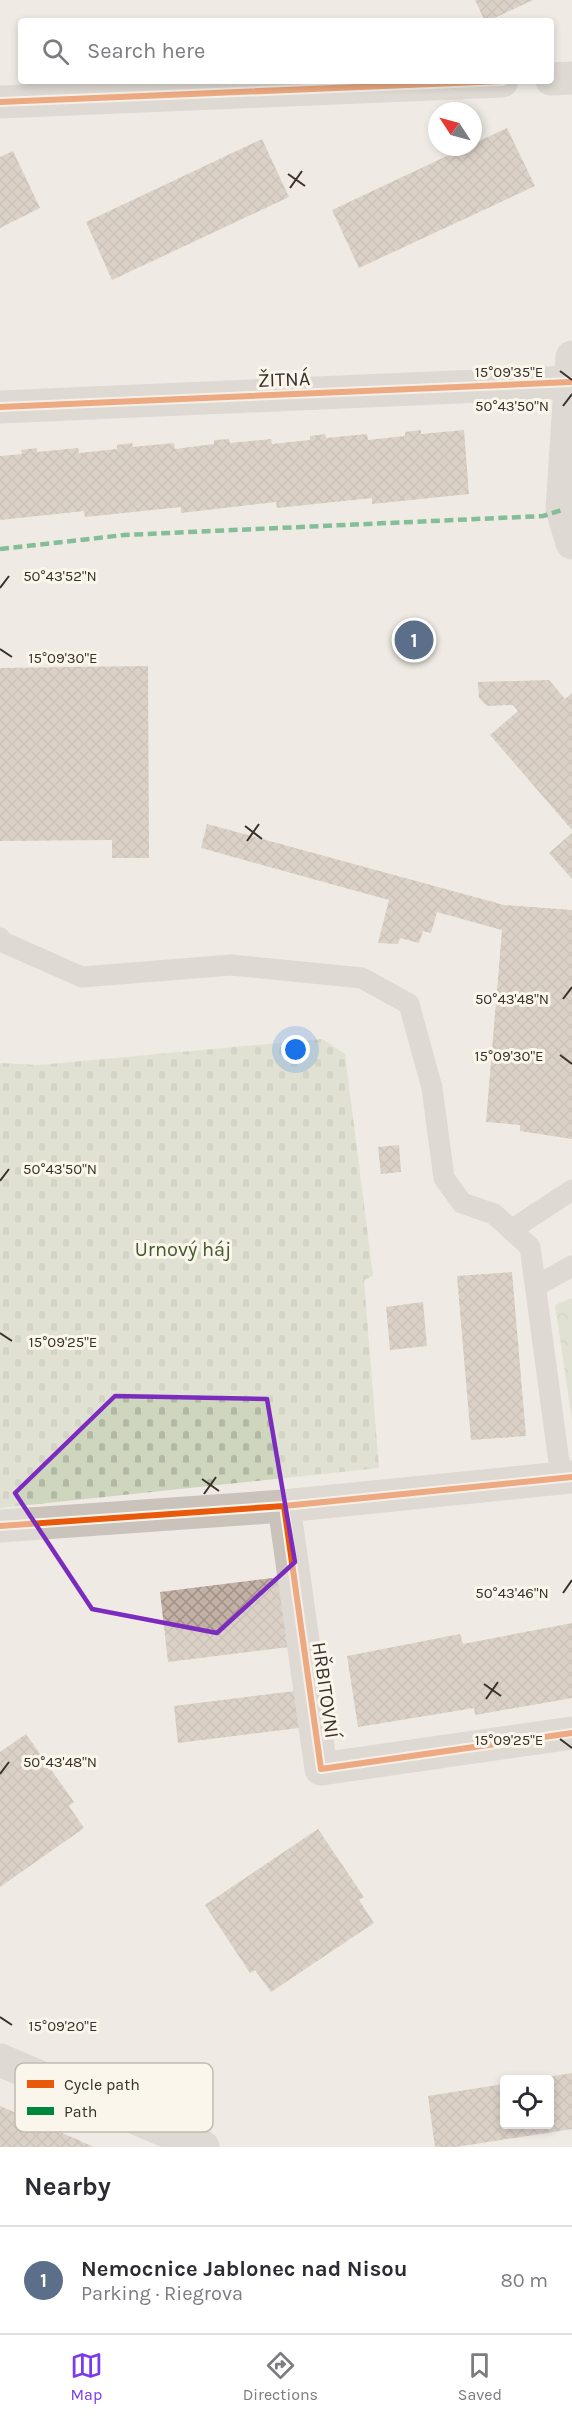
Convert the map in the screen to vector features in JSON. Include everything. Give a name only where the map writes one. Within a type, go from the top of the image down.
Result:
[{"type":"street","points":[[554,79],[572,78]]},
{"type":"street","points":[[0,102],[430,84]]},
{"type":"street","points":[[571,369],[567,510],[572,543]]},
{"type":"street","name":"ŽITNÁ","points":[[0,407],[571,369]]},
{"type":"street","points":[[0,1526],[284,1506],[567,1477]]},
{"type":"street","name":"HŘBITOVNÍ","points":[[284,1506],[321,1769],[572,1733]]},
{"type":"street","points":[[0,2060],[15,2066]]},
{"type":"street","points":[[168,2132],[203,2147]]},
{"type":"lane","points":[[0,938],[3,942],[82,977],[231,965],[362,978],[409,1004],[432,1088],[444,1178],[462,1203],[494,1214],[530,1247],[567,1477]]},
{"type":"lane","points":[[511,1230],[572,1190]]},
{"type":"lane","points":[[536,1286],[572,1266]]},
{"type":"highlighted area","points":[[115,1396],[267,1399],[295,1562],[217,1633],[92,1609],[15,1493]]},
{"type":"green space","name":"Urnový háj","points":[[322,1039],[345,1054],[373,1276],[364,1280],[379,1468],[0,1508],[0,1063],[38,1065]]},
{"type":"green space","points":[[572,1298],[572,1420],[555,1305]]},
{"type":"building","points":[[475,0],[533,0],[494,18],[484,18]]},
{"type":"building","points":[[507,128],[535,186],[359,268],[332,210],[447,156],[482,156],[482,140]]},
{"type":"building","points":[[262,139],[289,197],[112,280],[86,222]]},
{"type":"building","points":[[13,151],[40,208],[0,228],[0,157]]},
{"type":"building","points":[[421,430],[421,434],[464,430],[469,494],[372,504],[372,498],[277,508],[276,502],[181,513],[181,507],[85,517],[84,511],[0,520],[0,456],[22,454],[21,450],[37,448],[37,452],[78,448],[79,453],[117,449],[117,445],[132,443],[133,447],[174,443],[175,449],[214,444],[214,440],[229,439],[230,443],[271,439],[272,444],[310,440],[310,436],[325,434],[326,438],[367,434],[368,440],[405,436],[405,432]]},
{"type":"building","points":[[148,666],[149,858],[112,858],[112,840],[0,841],[0,668]]},
{"type":"building","points":[[549,680],[565,699],[572,693],[572,830],[490,735],[518,711],[513,705],[487,706],[479,698],[478,682]]},
{"type":"building","points":[[207,824],[504,905],[572,910],[572,1139],[520,1131],[520,1125],[486,1122],[502,930],[437,912],[431,933],[423,931],[419,943],[400,938],[398,944],[378,943],[389,900],[201,848]]},
{"type":"building","points":[[572,833],[572,879],[549,853]]},
{"type":"building","points":[[399,1145],[401,1172],[381,1174],[378,1147]]},
{"type":"building","points":[[512,1272],[526,1436],[471,1440],[457,1276]]},
{"type":"building","points":[[423,1302],[427,1346],[390,1350],[386,1307]]},
{"type":"building","points":[[281,1577],[289,1647],[168,1662],[160,1592]]},
{"type":"building","points":[[572,1623],[572,1698],[475,1715],[474,1708],[358,1727],[347,1656],[460,1634],[463,1644]]},
{"type":"building","points":[[295,1691],[299,1728],[178,1743],[174,1706]]},
{"type":"building","points":[[26,1734],[74,1802],[69,1806],[84,1828],[0,1887],[0,1752]]},
{"type":"building","points":[[318,1829],[364,1897],[359,1900],[374,1923],[271,1992],[255,1970],[250,1973],[205,1905]]},
{"type":"building","points":[[572,2073],[572,2129],[456,2147],[435,2147],[428,2096],[500,2085],[500,2129],[554,2129],[554,2076]]},
{"type":"building","points":[[0,2106],[15,2112],[15,2132],[60,2132],[94,2147],[0,2147]]},
{"type":"marked path","points":[[0,549],[124,535],[543,516],[562,510]]},
{"type":"cycle path","points":[[0,102],[430,84]]},
{"type":"cycle path","points":[[0,407],[570,382]]},
{"type":"cycle path","points":[[0,1526],[284,1506],[572,1477]]},
{"type":"cycle path","points":[[284,1506],[321,1769],[572,1733]]},
{"type":"place","name":"Nemocnice Jablonec nad Nisou","points":[[414,640]]}]
